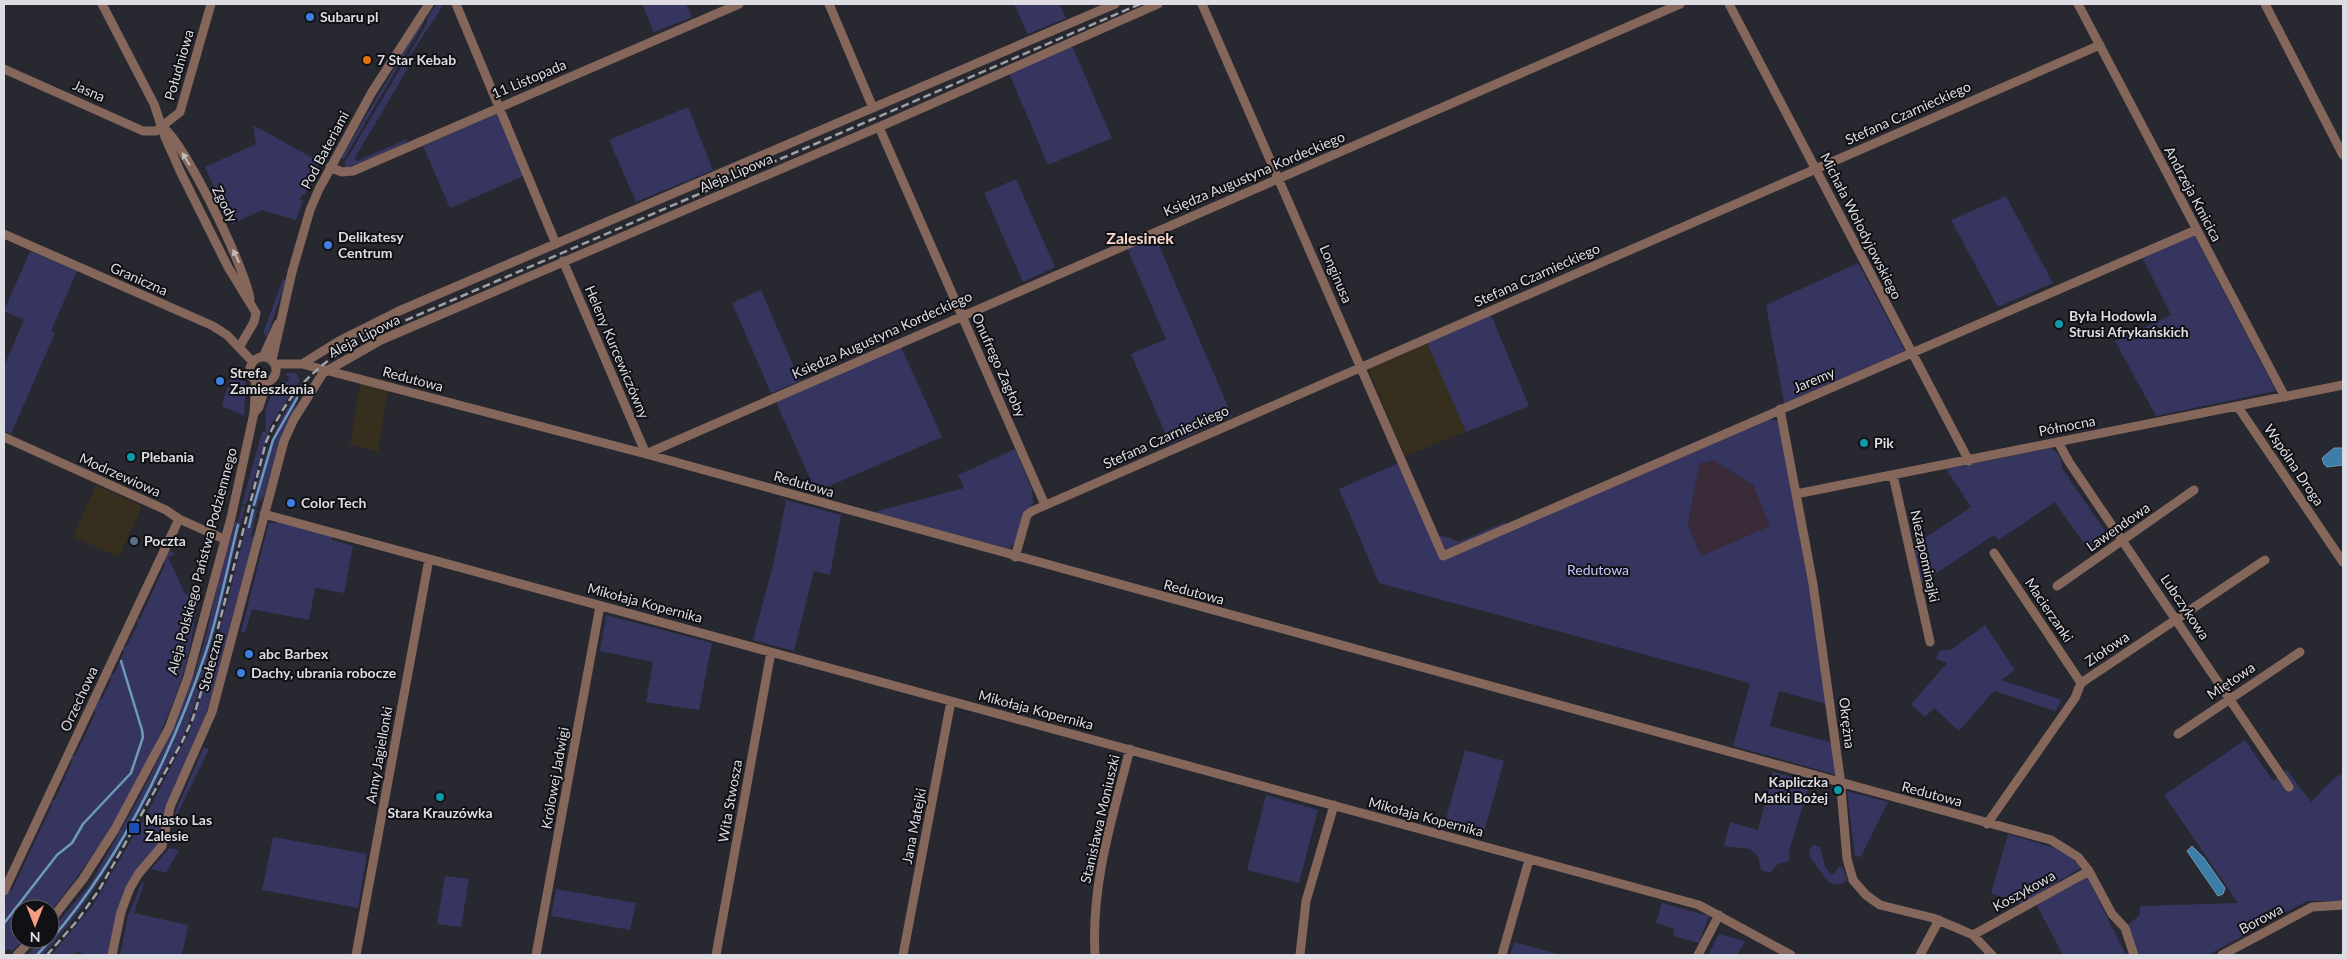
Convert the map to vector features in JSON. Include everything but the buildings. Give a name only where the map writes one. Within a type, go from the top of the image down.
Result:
[{"type":"street","name":"Zgody","points":[[102,4],[154,104],[163,127],[170,133],[190,166],[237,258],[248,286],[256,317],[240,346]]},
{"type":"street","name":"Południowa","points":[[163,127],[180,112],[210,4]]},
{"type":"street","name":"Pod Bateriami","points":[[263,357],[278,324],[310,210],[330,168],[372,92],[429,4]]},
{"type":"street","points":[[456,4],[556,244]]},
{"type":"street","name":"11 Listopada","points":[[330,168],[342,172],[353,171],[739,4]]},
{"type":"street","points":[[829,4],[873,108]]},
{"type":"street","name":"Aleja Lipowa","points":[[302,364],[339,341],[399,311],[1115,4]]},
{"type":"street","name":"Aleja Lipowa","points":[[327,371],[381,340],[879,127],[1158,4]]},
{"type":"street","name":"Longinusa","points":[[1202,4],[1443,556]]},
{"type":"street","name":"Księdza Augustyna Kordeckiego","points":[[646,454],[1680,4]]},
{"type":"street","name":"Michała Wołodyjowskiego","points":[[1729,4],[1969,460]]},
{"type":"street","name":"Andrzeja Kmicica","points":[[2078,4],[2285,396]]},
{"type":"street","points":[[2264,4],[2343,155]]},
{"type":"street","name":"Stefana Czarnieckiego","points":[[1015,557],[1028,515],[1032,511],[2100,44]]},
{"type":"street","name":"Jasna","points":[[4,69],[144,131],[156,131],[163,127]]},
{"type":"street","name":"Onufrego Zagłoby","points":[[879,127],[1045,505]]},
{"type":"street","name":"Jaremy","points":[[1443,556],[2196,230]]},
{"type":"street","name":"Graniczna","points":[[4,234],[213,326],[240,346],[253,362]]},
{"type":"street","name":"Heleny Kurcewiczówny","points":[[563,261],[646,454]]},
{"type":"street","name":"Pod Bateriami","points":[[273,362],[279,331],[278,324]]},
{"type":"street","points":[[263,357],[273,362],[275,375],[266,382],[256,380],[251,374],[253,362],[263,357]]},
{"type":"street","name":"Redutowa","points":[[273,362],[302,364],[646,454],[1840,784],[2050,840],[2078,857],[2112,914],[2125,928],[2134,955]]},
{"type":"street","name":"Stołeczna","points":[[112,955],[119,919],[130,888],[139,873],[162,846],[170,808],[212,712],[288,429],[321,376],[327,371]]},
{"type":"street","name":"Aleja Polskiego Państwa Podziemnego","points":[[60,908],[83,879],[115,829],[169,728],[188,676],[224,539],[254,413],[256,380]]},
{"type":"street","name":"Aleja Polskiego Państwa Podziemnego","points":[[254,413],[259,407],[266,382]]},
{"type":"street","name":"Północna","points":[[1796,494],[2238,407],[2343,384]]},
{"type":"street","name":"Wspólna Droga","points":[[2238,407],[2343,562]]},
{"type":"street","name":"Okrężna","points":[[1780,409],[1831,704],[1847,859],[1853,880],[1858,887],[1880,905],[1939,920],[1973,935],[1992,955]]},
{"type":"street","name":"Modrzewiowa","points":[[4,438],[166,510],[179,519],[224,539]]},
{"type":"street","name":"Lubczykowa","points":[[2058,442],[2069,462],[2289,787]]},
{"type":"street","name":"Niezapominajki","points":[[1893,475],[1930,642]]},
{"type":"street","name":"Lawendowa","points":[[2057,586],[2194,490]]},
{"type":"street","name":"Mikołaja Kopernika","points":[[264,514],[1699,905],[1791,955]]},
{"type":"street","name":"Orzechowa","points":[[4,891],[179,519]]},
{"type":"street","name":"Macierzanki","points":[[1994,553],[2081,682]]},
{"type":"street","name":"Anny Jagiellonki","points":[[356,955],[428,559]]},
{"type":"street","name":"Ziołowa","points":[[1987,824],[2075,698],[2081,682],[2265,560]]},
{"type":"street","name":"Królowej Jadwigi","points":[[536,955],[600,606]]},
{"type":"street","name":"Wita Stwosza","points":[[716,955],[771,652]]},
{"type":"street","name":"Miętowa","points":[[2178,734],[2300,652]]},
{"type":"street","name":"Jana Matejki","points":[[903,955],[951,701]]},
{"type":"street","name":"Stanisława Moniuszki","points":[[1095,955],[1094,915],[1098,880],[1130,750]]},
{"type":"street","points":[[1300,955],[1306,901],[1334,806]]},
{"type":"street","points":[[1502,955],[1529,860]]},
{"type":"street","name":"Koszykowa","points":[[1973,935],[2088,871]]},
{"type":"street","name":"Borowa","points":[[2222,955],[2312,907],[2343,905]]},
{"type":"street","points":[[1698,955],[1719,915]]},
{"type":"street","points":[[1920,955],[1939,920]]},
{"type":"shaded area","points":[[1427,343],[1466,432],[1405,456],[1368,368]]},
{"type":"shaded area","points":[[360,383],[388,390],[378,452],[350,444]]},
{"type":"shaded area","points":[[1713,460],[1753,485],[1771,527],[1702,557],[1688,525],[1699,464]]},
{"type":"shaded area","points":[[96,485],[142,506],[119,557],[73,537]]},
{"type":"green space","points":[[437,4],[444,4],[404,65],[408,68],[355,158],[357,161],[407,139],[407,142],[372,159],[345,168],[345,162],[426,25],[428,16]]},
{"type":"green space","points":[[642,4],[686,4],[692,17],[654,32]]},
{"type":"green space","points":[[1014,4],[1059,4],[1066,18],[1028,34]]},
{"type":"green space","points":[[425,16],[423,24],[344,159],[341,158]]},
{"type":"green space","points":[[1072,46],[1112,138],[1048,165],[1009,73]]},
{"type":"green space","points":[[688,107],[713,170],[636,202],[609,140]]},
{"type":"green space","points":[[498,113],[526,175],[450,208],[423,146]]},
{"type":"green space","points":[[253,125],[320,162],[335,138],[311,178],[305,195],[302,194],[300,200],[303,201],[296,220],[262,210],[232,224],[205,167],[256,144]]},
{"type":"green space","points":[[1016,179],[1055,267],[1023,282],[984,193]]},
{"type":"green space","points":[[2006,196],[2053,283],[1998,307],[1951,220]]},
{"type":"green space","points":[[2194,235],[2276,391],[2156,416],[2115,341],[2171,315],[2142,257]]},
{"type":"green space","points":[[1155,236],[1232,416],[1170,444],[1131,354],[1166,339],[1127,248]]},
{"type":"green space","points":[[30,251],[77,271],[51,331],[55,333],[11,434],[4,431],[4,366],[24,320],[4,311]]},
{"type":"green space","points":[[1858,263],[1905,351],[1784,403],[1766,305]]},
{"type":"green space","points":[[283,279],[286,280],[267,337],[263,333]]},
{"type":"green space","points":[[761,290],[800,381],[771,393],[732,303]]},
{"type":"green space","points":[[1491,315],[1529,406],[1466,432],[1427,343]]},
{"type":"green space","points":[[901,347],[942,437],[816,492],[776,402]]},
{"type":"green space","points":[[288,372],[296,373],[300,380],[270,426],[246,505],[242,504],[262,432],[266,432],[265,412],[272,392],[282,381],[288,382],[289,376],[285,375]]},
{"type":"green space","points":[[230,377],[246,382],[244,416],[222,406]]},
{"type":"green space","points":[[302,386],[295,409],[281,439],[263,499],[259,501],[257,508],[251,506],[270,443],[284,414]]},
{"type":"green space","name":"Redutowa","points":[[1768,419],[1779,421],[1830,705],[1779,691],[1770,726],[1833,743],[1837,775],[1733,746],[1750,683],[1379,583],[1339,489],[1399,463],[1442,561]],"holes":[[[1713,460],[1753,485],[1770,526],[1701,556],[1688,525],[1699,464]]]},
{"type":"green space","points":[[2051,448],[2060,456],[2062,468],[2105,531],[2103,545],[2090,552],[2055,502],[1999,540],[1994,535],[1920,584],[1913,546],[1971,507],[1946,469]]},
{"type":"green space","points":[[1015,449],[1032,489],[1033,503],[1009,549],[874,512],[964,488],[958,475]]},
{"type":"green space","points":[[786,500],[841,515],[830,575],[814,571],[794,651],[753,640],[774,561]]},
{"type":"green space","points":[[242,506],[245,506],[212,643],[188,724],[181,740],[117,853],[90,895],[60,935],[60,920],[90,884],[140,796],[168,740],[194,675],[204,643],[222,567],[235,522],[238,522]]},
{"type":"green space","points":[[251,508],[257,510],[251,537],[254,537],[207,712],[168,803],[158,845],[117,914],[108,955],[85,955],[77,951],[75,955],[51,955],[56,949],[60,949],[60,944],[93,905],[147,813],[189,733],[212,662]]},
{"type":"green space","points":[[277,521],[333,535],[332,540],[353,546],[344,593],[315,588],[309,620],[252,609],[245,633],[241,632],[269,522],[276,524]]},
{"type":"green space","points":[[1505,522],[1506,525],[1446,550],[1438,536],[1448,537],[1458,542]]},
{"type":"green space","points":[[170,550],[175,554],[168,557],[185,594],[191,592],[194,597],[200,594],[187,661],[160,735],[145,767],[110,828],[91,858],[60,900],[10,899],[10,949],[4,951],[4,900],[8,891],[12,890],[52,805],[50,802],[54,801],[73,760],[71,756],[75,756],[96,712],[94,711],[99,699],[102,699],[111,680],[110,675],[114,674],[124,652],[122,648],[126,647],[138,624],[137,618],[140,619],[165,565],[163,560]]},
{"type":"green space","points":[[606,615],[712,643],[699,710],[646,702],[653,662],[600,651]]},
{"type":"green space","points":[[1985,625],[2015,670],[2001,680],[2062,700],[2055,711],[1994,691],[1959,731],[1934,708],[1925,717],[1911,704],[1947,663],[1936,659],[1939,651],[1952,649]]},
{"type":"green space","points":[[2245,740],[2273,781],[2287,770],[2311,802],[2331,781],[2343,773],[2343,901],[2307,901],[2208,955],[2137,955],[2125,927],[2140,915],[2140,906],[2238,903],[2164,795]]},
{"type":"green space","points":[[204,747],[209,749],[175,819],[187,822],[173,825],[176,810]]},
{"type":"green space","points":[[1465,750],[1504,761],[1483,835],[1444,826]]},
{"type":"green space","points":[[1773,772],[1810,782],[1789,851],[1790,861],[1778,864],[1770,873],[1761,870],[1758,856],[1750,849],[1724,846],[1730,822],[1758,830]]},
{"type":"green space","points":[[1847,791],[1888,802],[1861,857],[1855,856]]},
{"type":"green space","points":[[1266,795],[1318,810],[1299,883],[1247,870]]},
{"type":"green space","points":[[2008,834],[2061,850],[2082,867],[2022,904],[1991,893]]},
{"type":"green space","points":[[273,837],[367,854],[358,908],[262,890]]},
{"type":"green space","points":[[1813,845],[1820,847],[1825,866],[1830,874],[1834,874],[1839,867],[1843,867],[1847,881],[1836,884],[1825,878],[1810,856],[1809,850]]},
{"type":"green space","points":[[169,848],[179,850],[166,873],[151,869]]},
{"type":"green space","points":[[445,876],[469,879],[461,927],[437,924]]},
{"type":"green space","points":[[2087,877],[2126,955],[2063,955],[2036,904]]},
{"type":"green space","points":[[142,882],[144,883],[134,913],[188,925],[182,955],[120,955],[128,916]]},
{"type":"green space","points":[[556,889],[636,903],[630,930],[551,916]]},
{"type":"green space","points":[[1662,903],[1709,916],[1699,943],[1673,936],[1675,929],[1656,923]]},
{"type":"green space","points":[[1719,934],[1745,941],[1737,955],[1708,955]]},
{"type":"green space","points":[[1514,942],[1561,955],[1510,955]]},
{"type":"green space","points":[[33,949],[48,949],[43,955],[27,955]]},
{"type":"water","points":[[2334,448],[2343,448],[2343,465],[2327,467],[2322,458]]},
{"type":"water","points":[[2192,846],[2204,858],[2225,888],[2223,894],[2218,896],[2187,851]]},
{"type":"waterway","points":[[254,505],[273,440],[297,398]]},
{"type":"waterway","points":[[249,527],[253,510]]},
{"type":"waterway","points":[[37,955],[65,923],[92,887],[139,810],[159,769],[194,687],[208,646],[238,525]]},
{"type":"waterway","points":[[5,922],[57,855],[72,843],[83,824],[131,773],[143,737],[121,661]]},
{"type":"railway","points":[[47,955],[77,921],[99,890],[182,742],[193,718],[203,686],[266,442],[283,409],[293,395],[316,371],[329,360],[360,340],[1140,4]]},
{"type":"place","name":"Subaru pl","points":[[310,17]]},
{"type":"place","name":"7 Star Kebab","points":[[367,60]]},
{"type":"place","name":"Delikatesy Centrum","points":[[328,245]]},
{"type":"place","name":"Była Hodowla Strusi Afrykańskich","points":[[2059,324]]},
{"type":"place","name":"Strefa Zamieszkania","points":[[220,381]]},
{"type":"place","name":"Pik","points":[[1864,443]]},
{"type":"place","name":"Plebania","points":[[131,457]]},
{"type":"place","name":"Color Tech","points":[[291,503]]},
{"type":"place","name":"Poczta","points":[[134,541]]},
{"type":"place","name":"abc Barbex","points":[[249,654]]},
{"type":"place","name":"Dachy, ubrania robocze","points":[[241,673]]},
{"type":"place","name":"Kapliczka Matki Bożej","points":[[1838,790]]},
{"type":"place","name":"Stara Krauzówka","points":[[440,797]]},
{"type":"place","name":"Miasto Las Zalesie","points":[[134,828]]},
{"type":"district","name":"Zalesinek","points":[[1140,238]]}]
